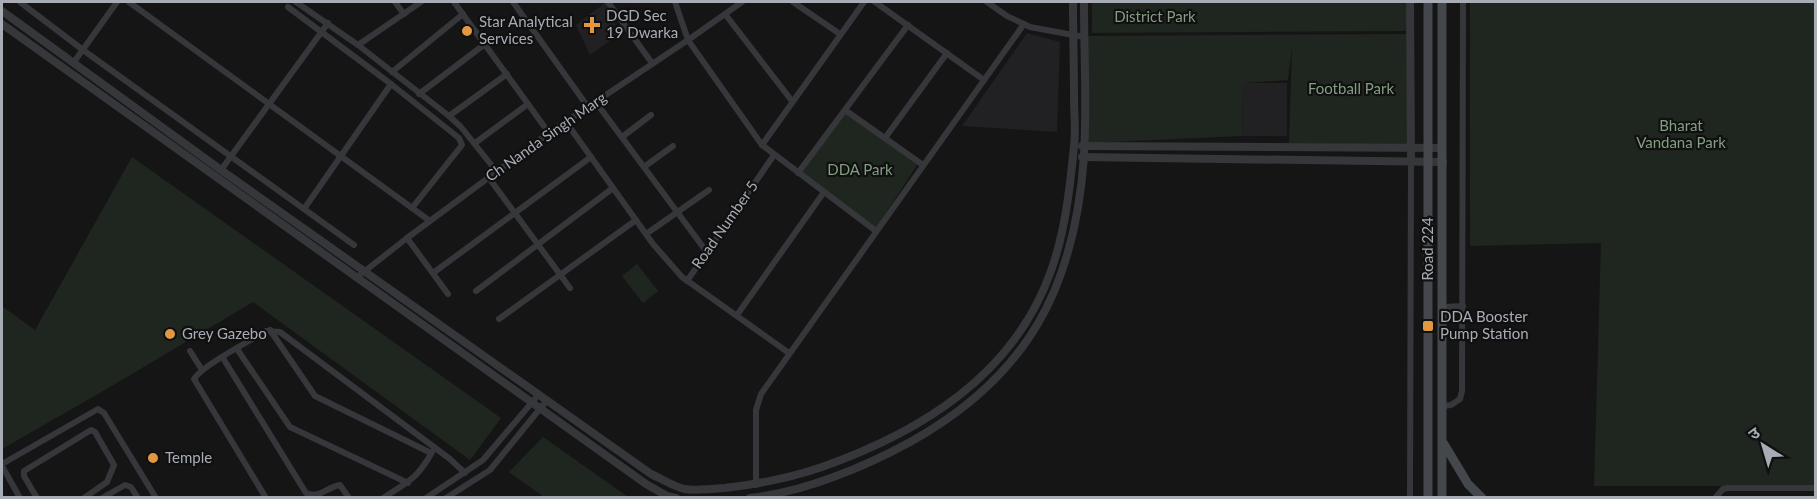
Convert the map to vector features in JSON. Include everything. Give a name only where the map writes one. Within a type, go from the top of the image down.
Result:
[{"type":"main road","name":"Road 224","points":[[1428,2],[1428,498]]},
{"type":"main road","name":"Road 224","points":[[1442,2],[1442,498]]},
{"type":"main road","points":[[1443,442],[1468,484],[1482,498]]},
{"type":"street","points":[[20,2],[354,245]]},
{"type":"street","points":[[74,62],[117,2]]},
{"type":"street","points":[[129,2],[430,221]]},
{"type":"street","points":[[296,2],[358,45],[449,116],[475,143],[497,172]]},
{"type":"street","points":[[395,2],[404,14]]},
{"type":"street","points":[[358,45],[421,2]]},
{"type":"street","points":[[454,2],[549,134]]},
{"type":"street","points":[[513,2],[588,107]]},
{"type":"street","points":[[608,2],[652,63]]},
{"type":"street","points":[[675,2],[688,40],[762,145],[876,231]]},
{"type":"street","name":"Ch Nanda Singh Marg","points":[[356,278],[489,177],[595,101],[741,2]]},
{"type":"street","points":[[794,2],[840,34]]},
{"type":"street","points":[[762,145],[864,2]]},
{"type":"street","points":[[875,2],[984,80]]},
{"type":"street","points":[[987,2],[1007,16],[1030,27],[1084,37]]},
{"type":"street","points":[[2,11],[221,170],[651,474],[685,489],[709,490],[778,480],[847,458],[890,439],[925,420],[953,401],[976,382],[1007,350],[1034,306],[1051,271],[1063,227],[1074,144],[1073,2]]},
{"type":"street","points":[[750,498],[781,492],[852,469],[894,451],[932,430],[984,391],[1016,357],[1045,315],[1061,277],[1074,230],[1084,157],[1084,2]]},
{"type":"street","points":[[1410,2],[1410,498]]},
{"type":"street","points":[[1443,406],[1451,405],[1460,399],[1462,391],[1463,2]]},
{"type":"street","points":[[288,7],[392,84],[462,142],[462,145],[412,208]]},
{"type":"street","points":[[392,72],[463,14]]},
{"type":"street","points":[[725,14],[792,101]]},
{"type":"street","points":[[221,170],[328,23]]},
{"type":"street","points":[[2,24],[646,484],[667,496],[676,498]]},
{"type":"street","points":[[756,485],[758,401],[789,353],[1024,24]]},
{"type":"street","points":[[798,173],[908,25]]},
{"type":"street","points":[[419,94],[485,44]]},
{"type":"street","points":[[885,138],[947,53]]},
{"type":"street","points":[[449,116],[507,74]]},
{"type":"street","points":[[304,209],[392,84]]},
{"type":"street","points":[[595,101],[706,251]]},
{"type":"street","points":[[475,143],[528,104]]},
{"type":"street","points":[[845,110],[923,165]]},
{"type":"street","points":[[622,137],[651,115]]},
{"type":"street","points":[[566,122],[646,234],[687,280]]},
{"type":"street","points":[[1074,144],[1084,146],[1442,148]]},
{"type":"street","points":[[644,167],[673,146]]},
{"type":"street","points":[[187,157],[193,149]]},
{"type":"street","name":"Road Number 5","points":[[774,155],[687,280],[789,353]]},
{"type":"street","points":[[433,273],[591,157]]},
{"type":"street","points":[[1073,157],[1443,162]]},
{"type":"street","points":[[489,177],[570,288]]},
{"type":"street","points":[[476,291],[613,188]]},
{"type":"street","points":[[646,234],[709,190]]},
{"type":"street","points":[[737,315],[824,192]]},
{"type":"street","points":[[499,319],[636,220]]},
{"type":"street","points":[[407,238],[448,294]]},
{"type":"street","points":[[1443,307],[1463,306]]},
{"type":"street","points":[[270,330],[315,396],[450,459],[465,473]]},
{"type":"street","points":[[266,498],[195,381],[195,376],[270,330],[280,332],[433,451]]},
{"type":"street","points":[[237,349],[290,426],[408,483]]},
{"type":"street","points":[[190,351],[202,370]]},
{"type":"street","points":[[223,357],[306,493],[309,496],[318,495],[340,486],[349,498]]},
{"type":"street","points":[[426,498],[465,473],[491,452],[539,394]]},
{"type":"street","points":[[446,498],[490,470],[547,400]]},
{"type":"street","points":[[20,498],[2,465],[98,409],[104,412],[156,498]]},
{"type":"street","points":[[37,498],[24,476],[24,471],[91,430],[95,432],[114,465],[107,482],[84,498]]},
{"type":"street","points":[[383,498],[408,483],[420,472],[433,451]]},
{"type":"street","points":[[778,480],[781,492]]},
{"type":"street","points":[[102,498],[125,485],[130,487],[138,498]]},
{"type":"street","points":[[1715,498],[1723,489],[1728,488],[1815,488]]},
{"type":"shaded area","points":[[606,2],[619,34],[590,55],[576,25]]},
{"type":"shaded area","points":[[1027,33],[1060,42],[1057,132],[962,126]]},
{"type":"shaded area","points":[[1243,83],[1287,83],[1287,136],[1242,136]]},
{"type":"green space","name":"District Park","points":[[1092,2],[1407,2],[1407,31],[1092,33]]},
{"type":"green space","name":"Bharat Vandana Park","points":[[1470,2],[1815,2],[1815,486],[1594,486],[1601,243],[1470,246]]},
{"type":"green space","name":"Football Park","points":[[1407,34],[1407,145],[1289,143],[1292,47],[1288,80],[1243,83],[1242,136],[1087,143],[1088,36]]},
{"type":"green space","name":"DDA Park","points":[[845,113],[919,162],[876,228],[799,174]]},
{"type":"green space","points":[[132,157],[501,418],[470,460],[253,302],[2,449],[2,306],[35,330]]},
{"type":"green space","points":[[637,264],[658,291],[643,303],[622,276]]},
{"type":"green space","points":[[543,437],[628,497],[544,497],[509,472]]},
{"type":"place","name":"DGD Sec 19 Dwarka","points":[[592,25]]},
{"type":"place","name":"Star Analytical Services","points":[[467,31]]},
{"type":"place","name":"DDA Booster Pump Station","points":[[1428,326]]},
{"type":"place","name":"Grey Gazebo","points":[[170,334]]},
{"type":"place","name":"Temple","points":[[153,458]]}]
